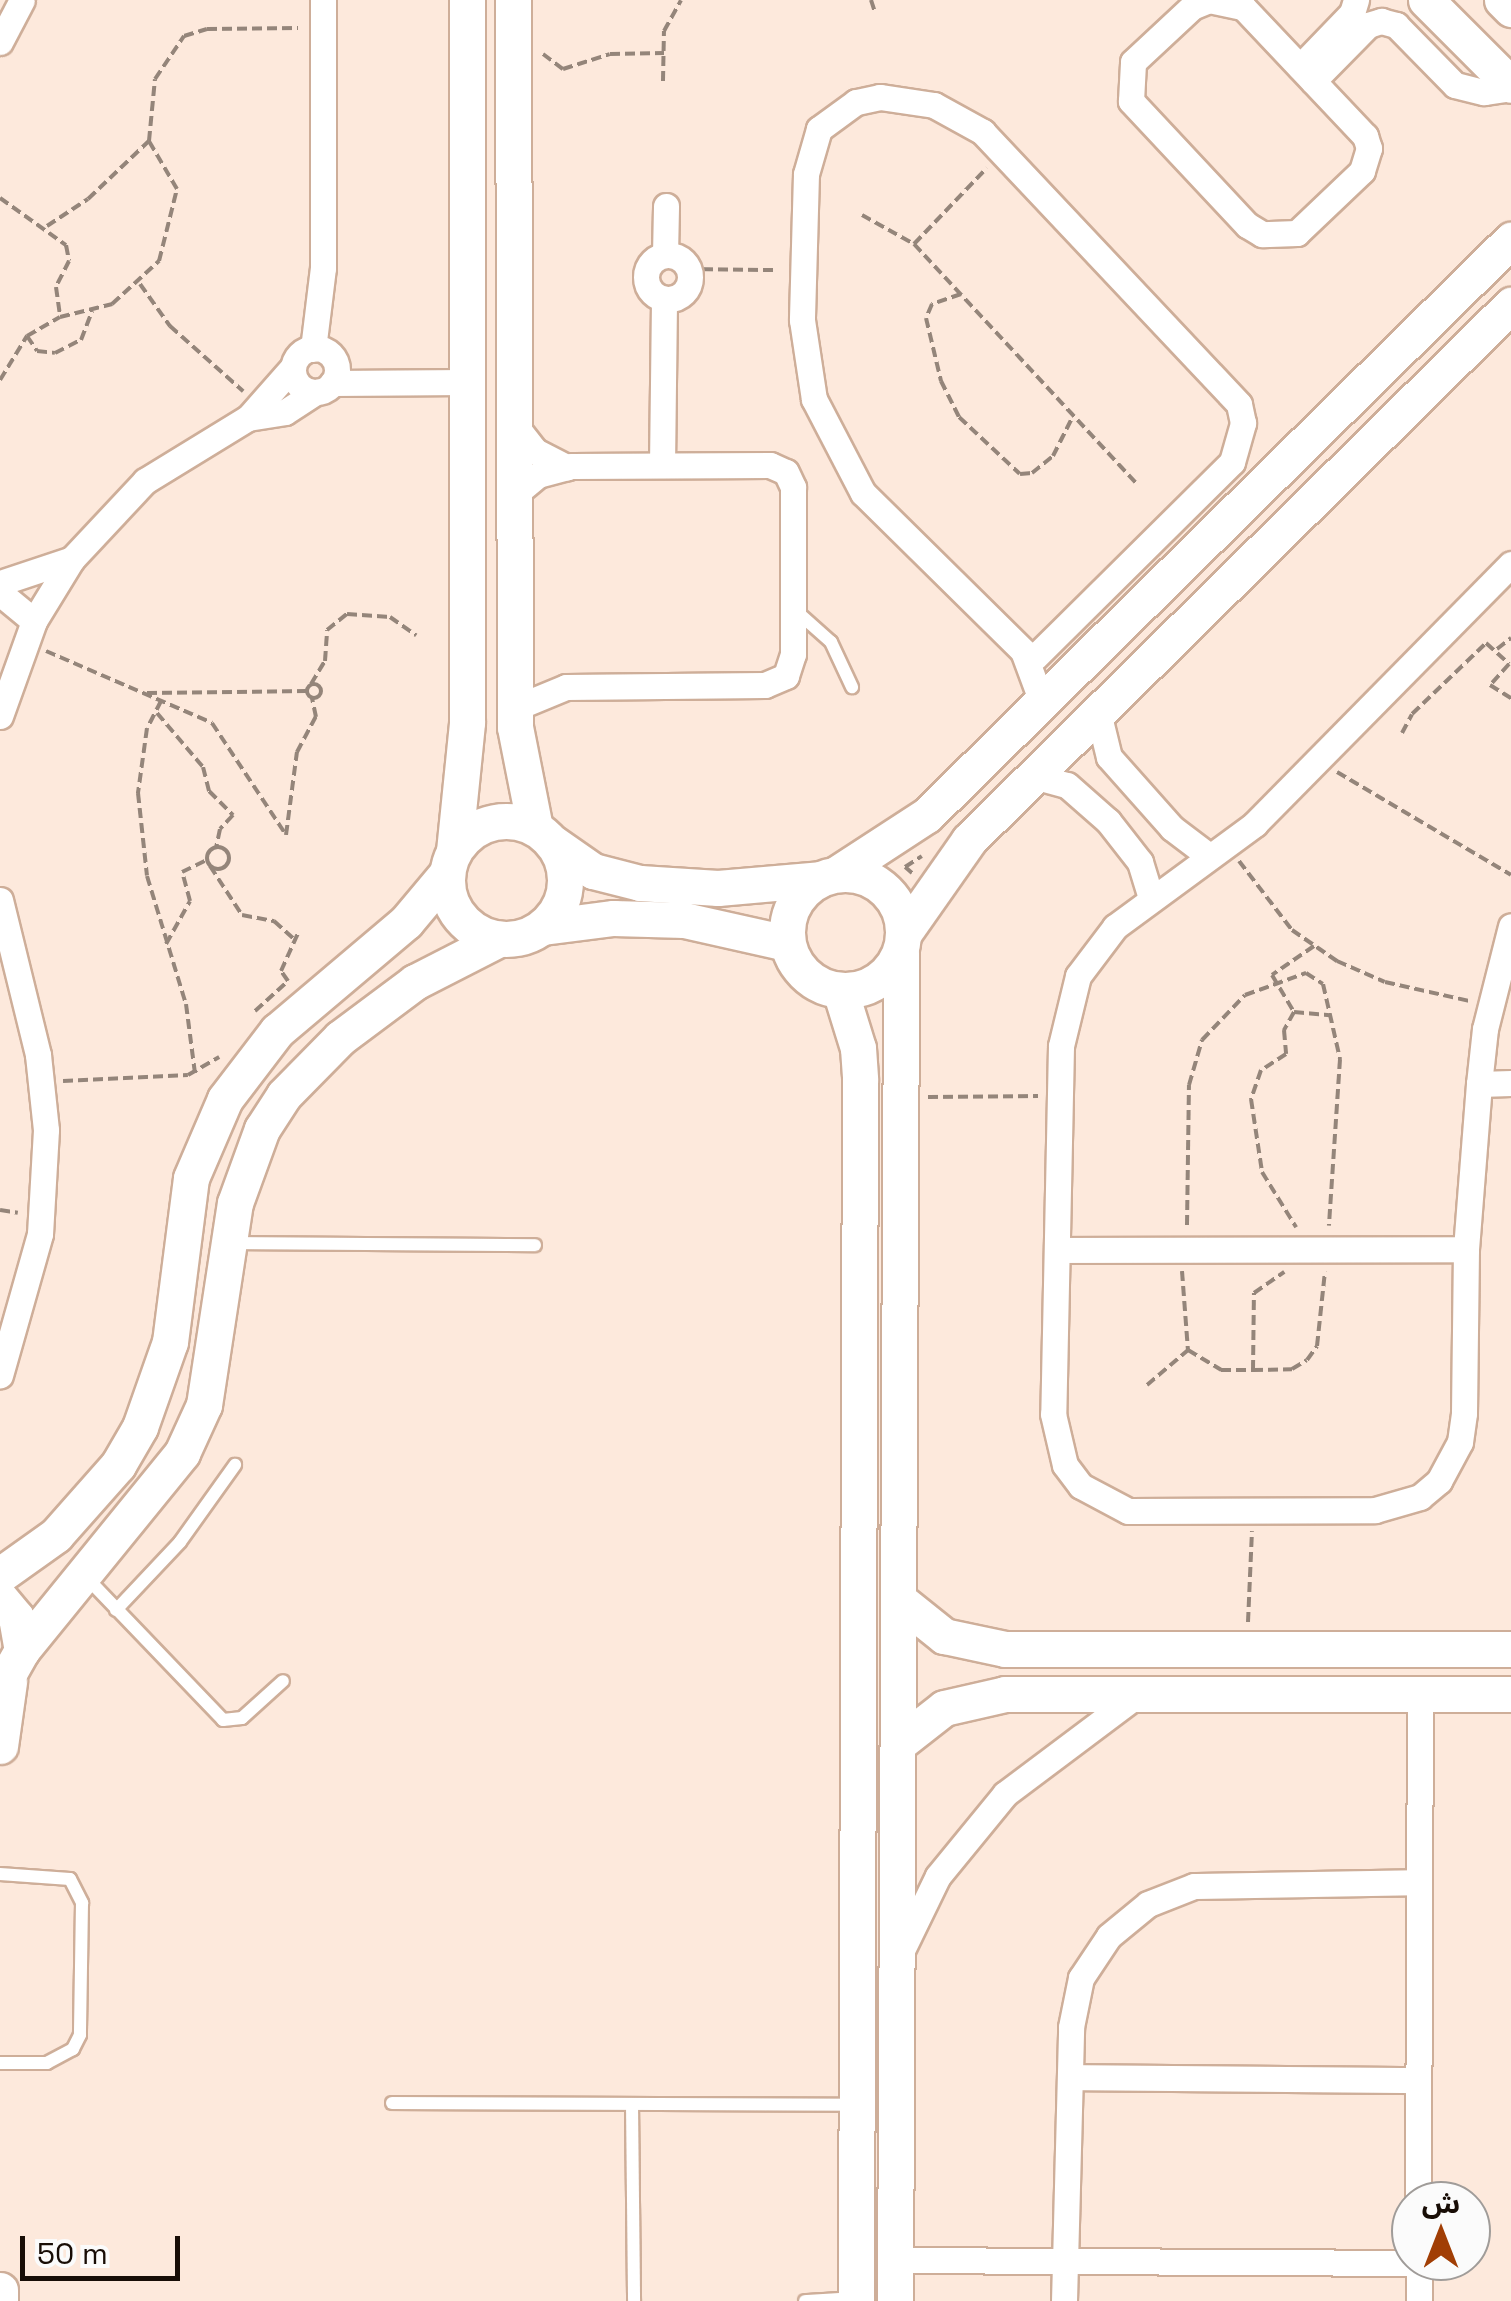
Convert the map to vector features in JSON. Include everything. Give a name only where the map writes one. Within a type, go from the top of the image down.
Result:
[{"type":"street","points":[[0,42],[22,0]]},
{"type":"street","points":[[0,716],[5,678],[72,559],[145,481],[253,411],[313,348],[322,268],[324,0]]},
{"type":"street","points":[[468,0],[467,722],[451,862],[460,917],[499,939]]},
{"type":"street","points":[[512,0],[515,708],[519,766],[565,887],[543,926]]},
{"type":"street","points":[[1209,0],[1244,8],[1306,74],[1365,136],[1368,160],[1297,233],[1280,237],[1246,224],[1130,101],[1127,88],[1133,62],[1192,7],[1209,0]]},
{"type":"street","points":[[1306,74],[1352,13],[1356,0]]},
{"type":"street","points":[[1426,0],[1511,87]]},
{"type":"street","points":[[1502,0],[1511,9]]},
{"type":"street","points":[[1306,74],[1368,26],[1381,21],[1396,25],[1455,85],[1484,92],[1511,87]]},
{"type":"street","points":[[1029,654],[1232,462],[1243,423],[1229,386],[1002,152],[960,116],[907,99],[856,102],[836,113],[809,150],[802,320],[814,398],[847,471],[1029,654],[1042,702]]},
{"type":"street","points":[[665,255],[666,206]]},
{"type":"street","points":[[1511,240],[927,814],[829,876],[792,905],[787,943],[806,975],[840,990],[876,982],[944,868],[1511,306]]},
{"type":"street","points":[[664,300],[686,291],[688,268],[665,255]]},
{"type":"street","points":[[664,300],[650,292],[645,277],[651,262],[665,255]]},
{"type":"street","points":[[662,465],[664,300]]},
{"type":"street","points":[[253,411],[285,412],[324,388],[336,364],[313,348]]},
{"type":"street","points":[[293,367],[298,385],[324,388],[467,382]]},
{"type":"street","points":[[514,424],[535,451],[568,466]]},
{"type":"street","points":[[514,495],[538,476],[568,466],[770,465],[786,472],[793,487],[792,666],[776,682],[566,687],[515,708]]},
{"type":"street","points":[[0,584],[72,559]]},
{"type":"street","points":[[1511,564],[1320,762],[1218,851],[1151,898],[1097,946],[1078,976],[1063,1028],[1053,1414],[1065,1465],[1092,1494],[1128,1511],[1387,1508],[1439,1482],[1460,1442],[1464,1413],[1466,1249],[1479,1084],[1488,1017],[1511,926]]},
{"type":"street","points":[[0,592],[29,632]]},
{"type":"street","points":[[1029,654],[1080,665]]},
{"type":"street","points":[[515,668],[566,687]]},
{"type":"street","points":[[1098,712],[1109,757],[1172,828],[1218,851]]},
{"type":"street","points":[[1034,776],[1067,785],[1108,821],[1140,862],[1151,898]]},
{"type":"street","points":[[0,1574],[56,1535],[118,1466],[158,1386],[170,1342],[191,1178],[225,1100],[277,1032],[406,922],[451,862],[490,823],[544,836],[593,870],[640,883],[718,888],[829,876],[868,878],[892,895],[902,943],[896,2301]]},
{"type":"street","points":[[0,900],[42,1082],[40,1234],[0,1375]]},
{"type":"street","points":[[10,1674],[84,1575],[153,1497],[204,1405],[240,1184],[262,1129],[310,1065],[415,982],[499,939],[543,926],[613,918],[684,920],[787,943]]},
{"type":"street","points":[[840,990],[858,1048],[860,1080],[856,2300]]},
{"type":"street","points":[[1488,1017],[1511,1040]]},
{"type":"street","points":[[1479,1084],[1511,1083]]},
{"type":"street","points":[[1058,1250],[1466,1249]]},
{"type":"street","points":[[118,1466],[153,1497]]},
{"type":"street","points":[[0,1598],[16,1617],[0,1746]]},
{"type":"street","points":[[899,1600],[944,1636],[1005,1649],[1511,1649]]},
{"type":"street","points":[[898,1744],[916,1724],[974,1698],[1420,1691],[1511,1694]]},
{"type":"street","points":[[1418,2181],[1416,1882],[1420,1691]]},
{"type":"street","points":[[896,1968],[912,1922],[970,1833],[1046,1758],[1137,1695]]},
{"type":"street","points":[[1064,2301],[1070,2077],[1081,1978],[1109,1936],[1148,1904],[1211,1884],[1416,1882]]},
{"type":"street","points":[[1070,2077],[1417,2080]]},
{"type":"street","points":[[897,2260],[1391,2262]]},
{"type":"street","points":[[0,2290],[0,2301]]},
{"type":"lane","points":[[793,608],[831,642],[852,687]]},
{"type":"lane","points":[[229,1243],[535,1245]]},
{"type":"lane","points":[[116,1610],[180,1542],[235,1465]]},
{"type":"lane","points":[[84,1575],[223,1720],[242,1718],[282,1681]]},
{"type":"lane","points":[[0,1874],[70,1879],[82,1903],[80,2035],[73,2049],[47,2063],[0,2063]]},
{"type":"lane","points":[[392,2102],[856,2105]]},
{"type":"lane","points":[[632,2104],[634,2301]]},
{"type":"lane","points":[[805,2301],[856,2300]]},
{"type":"path","points":[[664,81],[667,19],[682,0]]},
{"type":"path","points":[[870,0],[874,12]]},
{"type":"path","points":[[0,380],[27,336],[60,317],[92,311],[140,284],[167,241],[177,189],[149,141],[156,78],[184,36],[207,29],[323,27]]},
{"type":"path","points":[[538,45],[546,60],[563,70],[610,54],[664,53]]},
{"type":"path","points":[[47,226],[88,200],[149,141]]},
{"type":"path","points":[[914,244],[1002,152]]},
{"type":"path","points":[[0,198],[47,226],[68,252],[56,286],[60,317]]},
{"type":"path","points":[[862,216],[914,244],[1136,482]]},
{"type":"path","points":[[688,268],[774,270]]},
{"type":"path","points":[[140,284],[170,326],[253,411]]},
{"type":"path","points":[[961,294],[932,304],[926,318],[941,381],[959,417],[1020,474],[1032,473],[1052,456],[1074,415]]},
{"type":"path","points":[[27,336],[37,351],[55,353],[82,340],[92,311]]},
{"type":"path","points":[[306,691],[325,661],[327,630],[347,614],[380,614],[416,635]]},
{"type":"path","points":[[29,632],[222,733],[286,835],[297,752],[316,717],[312,698],[306,691]]},
{"type":"path","points":[[1496,649],[1511,638]]},
{"type":"path","points":[[1402,733],[1412,714],[1482,644],[1496,649],[1509,664],[1490,685],[1511,698]]},
{"type":"path","points":[[311,684],[321,690],[312,698]]},
{"type":"path","points":[[142,693],[306,691]]},
{"type":"path","points":[[161,701],[138,793],[147,876],[165,946],[186,1004],[195,1073]]},
{"type":"path","points":[[156,711],[203,767],[208,791],[233,815],[220,829],[209,862]]},
{"type":"path","points":[[1320,762],[1511,875]]},
{"type":"path","points":[[165,946],[188,908],[182,872],[209,862],[228,864],[226,851],[216,848]]},
{"type":"path","points":[[1218,851],[1292,930],[1314,946],[1385,982],[1488,1017]]},
{"type":"path","points":[[209,862],[242,915],[280,924],[295,940]]},
{"type":"path","points":[[248,1020],[288,981],[281,971],[299,931]]},
{"type":"path","points":[[1294,1012],[1274,982],[1274,969],[1314,946]]},
{"type":"path","points":[[1316,976],[1330,1015],[1342,1088],[1308,1249],[1316,1346],[1292,1369],[1220,1370],[1188,1350],[1182,1324],[1189,1085],[1196,1054],[1232,1004],[1274,982],[1316,976]]},
{"type":"path","points":[[1294,1012],[1330,1015]]},
{"type":"path","points":[[1294,1012],[1284,1030],[1286,1054],[1261,1070],[1250,1099],[1262,1172],[1308,1249]]},
{"type":"path","points":[[42,1082],[195,1073],[228,1046]]},
{"type":"path","points":[[928,1096],[1061,1096]]},
{"type":"path","points":[[1253,1370],[1254,1293],[1286,1271],[1308,1249]]},
{"type":"path","points":[[1147,1385],[1188,1350]]},
{"type":"path","points":[[1248,1626],[1252,1512]]}]
